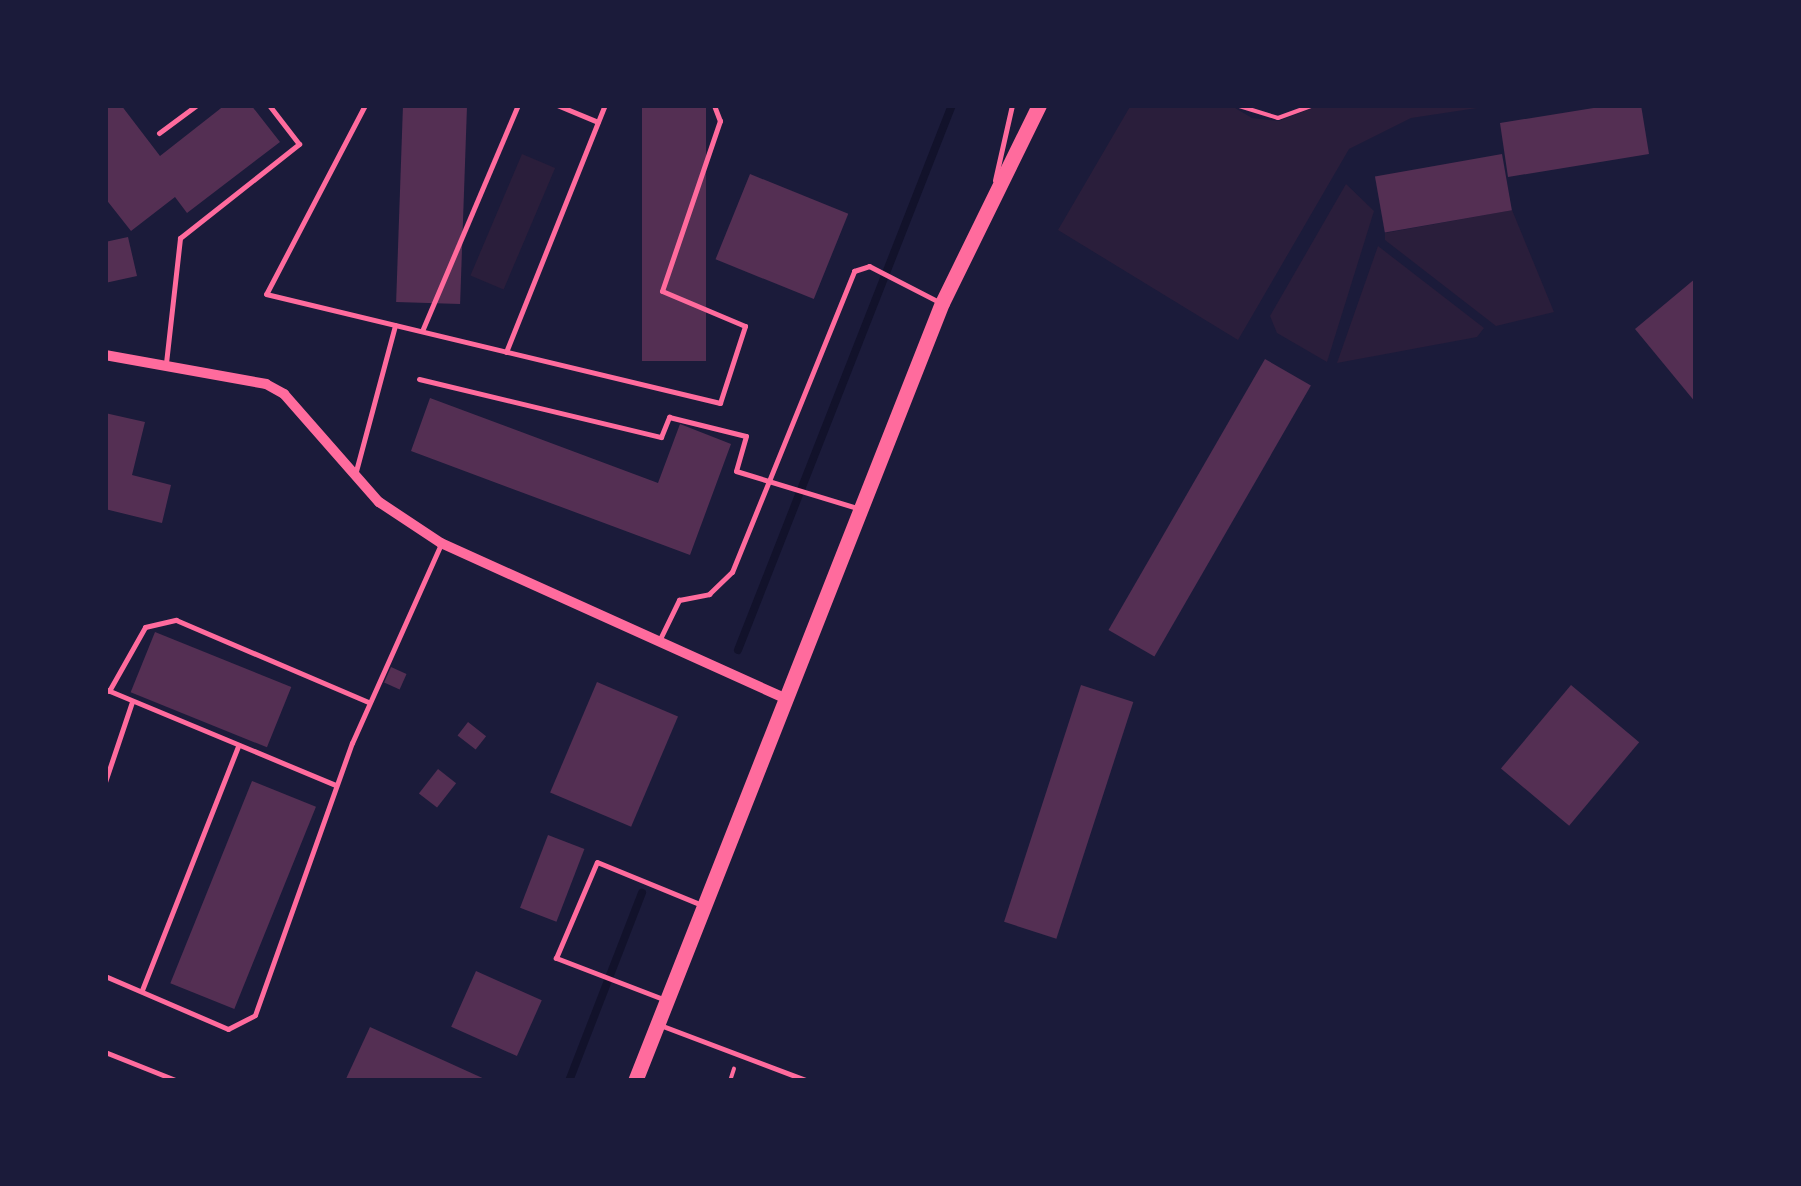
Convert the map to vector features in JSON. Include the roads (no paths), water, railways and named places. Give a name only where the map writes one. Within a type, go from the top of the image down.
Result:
[{"type":"main road","points":[[635,1081],[782,697],[863,510],[942,303],[1038,105]]},
{"type":"street","points":[[105,355],[166,363],[284,394],[379,502],[441,543],[782,697]]},
{"type":"lane","points":[[159,133],[198,105]]},
{"type":"lane","points":[[166,363],[180,238],[299,144],[269,105]]},
{"type":"lane","points":[[365,105],[266,294],[720,403],[745,326],[662,291],[720,121],[714,105]]},
{"type":"lane","points":[[422,331],[518,105]]},
{"type":"lane","points":[[558,105],[598,122]]},
{"type":"lane","points":[[506,352],[605,105]]},
{"type":"lane","points":[[991,202],[1012,105]]},
{"type":"lane","points":[[658,643],[679,600],[710,594],[732,572],[773,482],[854,271],[861,265],[876,269],[942,303]]},
{"type":"lane","points":[[356,474],[396,325]]},
{"type":"lane","points":[[418,379],[661,437],[669,417],[746,436],[736,471],[863,510]]},
{"type":"lane","points":[[105,976],[228,1029],[254,1015],[368,702],[441,543]]},
{"type":"lane","points":[[336,784],[107,690],[144,627],[176,620],[368,702]]},
{"type":"lane","points":[[105,782],[132,702]]},
{"type":"lane","points":[[141,991],[238,746]]},
{"type":"lane","points":[[666,1001],[556,958],[597,862],[702,904]]},
{"type":"lane","points":[[658,1024],[808,1081]]},
{"type":"lane","points":[[105,1052],[178,1081]]},
{"type":"waterway","points":[[738,650],[952,105]]},
{"type":"waterway","points":[[569,1081],[642,893]]}]
